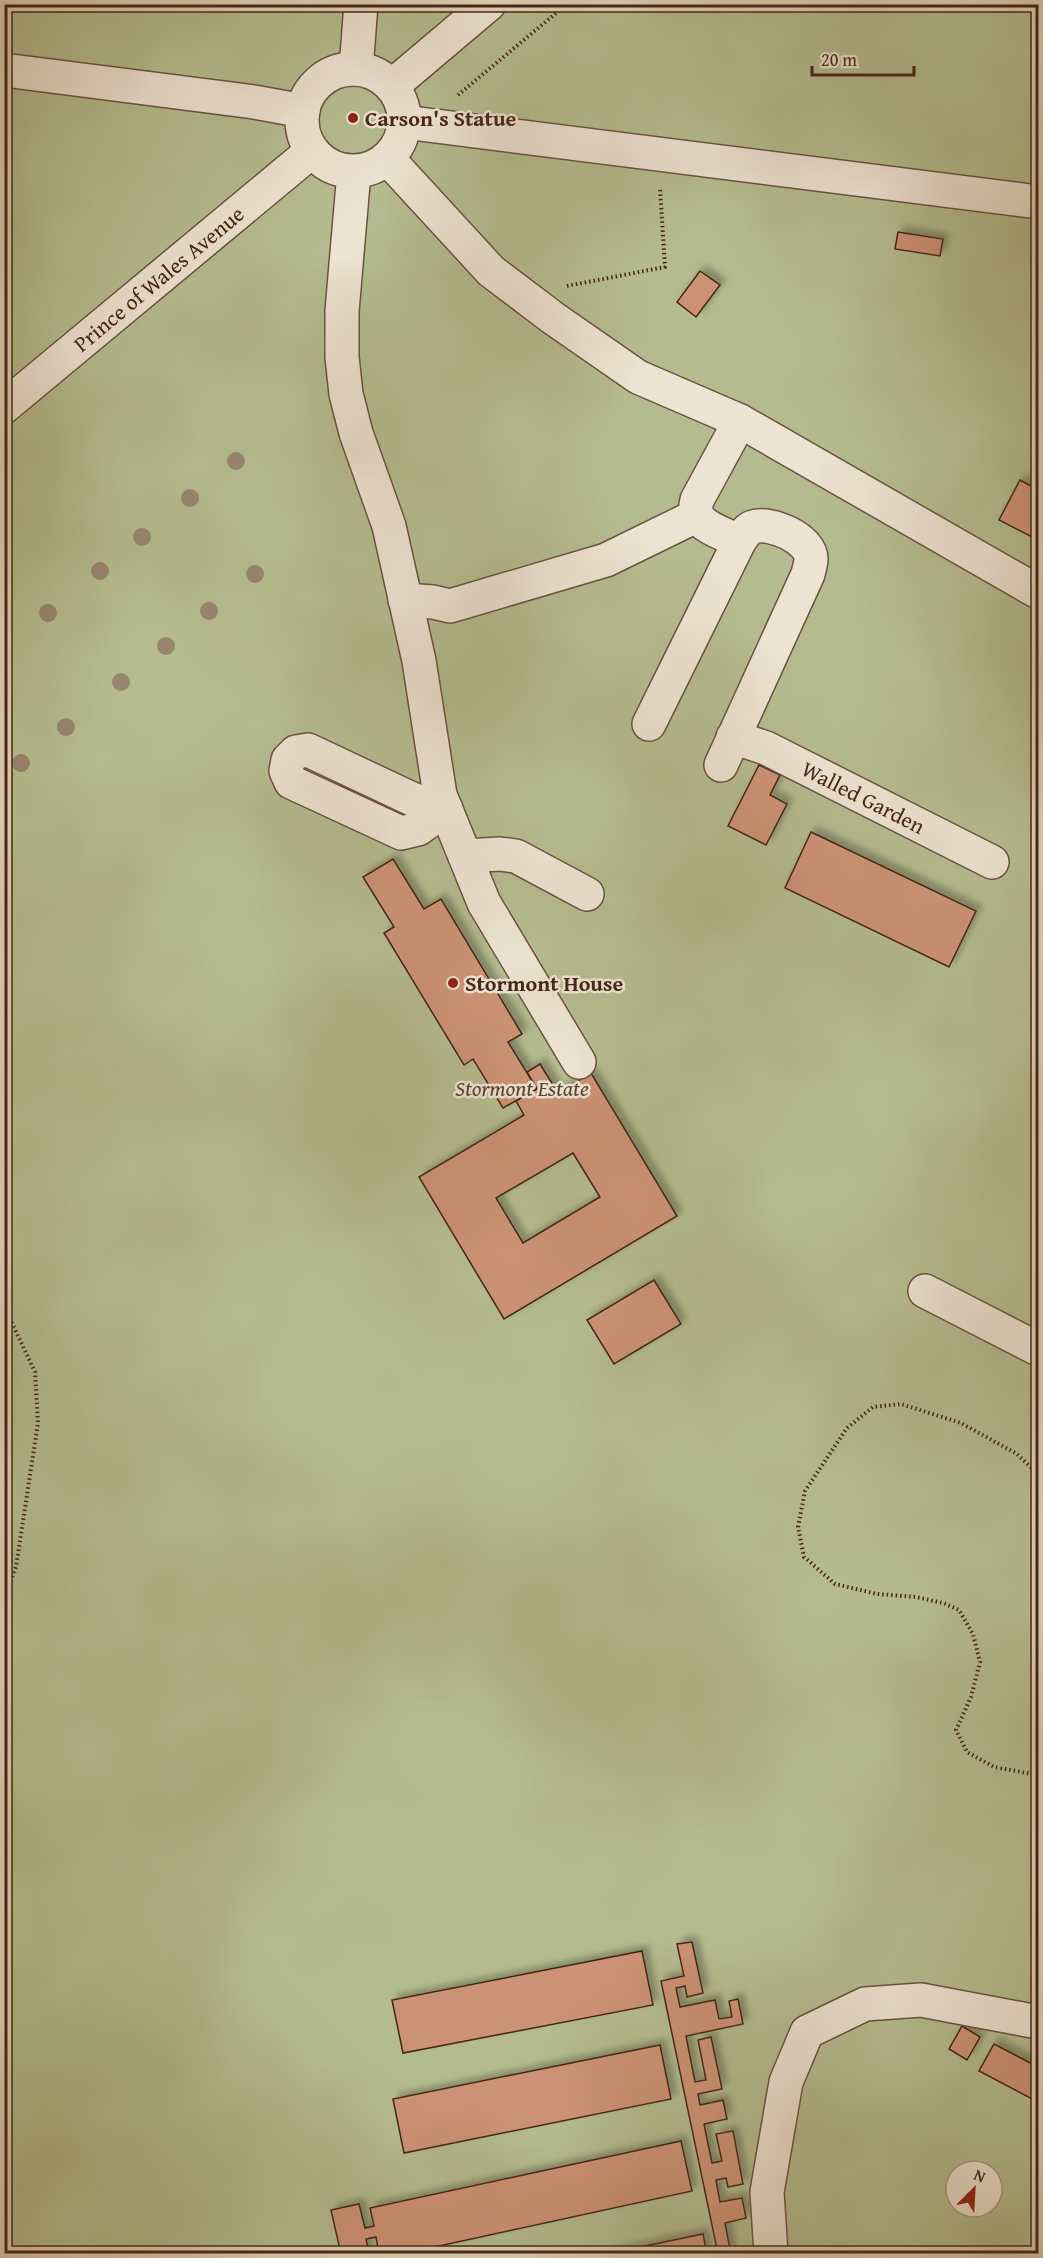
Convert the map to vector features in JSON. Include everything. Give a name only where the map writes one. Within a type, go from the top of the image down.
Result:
[{"type":"lane","points":[[356,69],[361,4]]},
{"type":"lane","points":[[392,86],[489,4]]},
{"type":"lane","points":[[356,69],[370,71],[392,86],[402,105],[404,122],[402,137],[388,159],[374,167],[354,172],[335,168],[323,161],[312,151],[302,127],[303,111],[315,86],[327,76],[340,70],[356,69]]},
{"type":"lane","points":[[4,70],[254,102],[303,111]]},
{"type":"lane","points":[[404,122],[1038,202]]},
{"type":"lane","name":"Prince of Wales Avenue","points":[[4,407],[312,151]]},
{"type":"lane","points":[[388,159],[483,263],[522,295],[638,376],[740,421],[1038,592]]},
{"type":"lane","points":[[354,172],[342,311],[342,357],[345,385],[356,433],[389,526],[419,661],[440,795],[484,903],[579,1062]]},
{"type":"lane","points":[[650,724],[740,540],[701,522],[694,509],[740,421]]},
{"type":"lane","points":[[405,600],[434,602],[450,606],[606,560],[696,516]]},
{"type":"lane","name":"Walled Garden","points":[[740,540],[748,530],[754,527],[771,527],[801,540],[812,559],[808,574],[727,751],[766,748],[992,862]]},
{"type":"lane","points":[[465,856],[500,854],[516,856],[587,894]]},
{"type":"lane","points":[[925,1291],[1038,1349]]},
{"type":"lane","points":[[771,2253],[767,2192],[786,2082],[807,2032],[865,2004],[921,2000],[1038,2022]]},
{"type":"path","points":[[455,97],[567,4]]},
{"type":"path","points":[[522,295],[665,267],[660,187]]},
{"type":"path","points":[[4,1306],[35,1372],[38,1423],[16,1567],[4,1598]]},
{"type":"path","points":[[1038,1474],[1017,1454],[961,1423],[901,1404],[873,1407],[847,1428],[805,1491],[798,1527],[804,1557],[835,1584],[878,1594],[916,1597],[943,1603],[959,1610],[973,1634],[980,1662],[971,1697],[956,1730],[967,1752],[994,1767],[1038,1775]]},
{"type":"green space","name":"Stormont Estate","points":[[5,5],[1038,5],[1038,2253],[5,2254]]},
{"type":"building","points":[[898,232],[943,239],[940,256],[895,249]]},
{"type":"building","points":[[700,271],[720,285],[696,317],[677,302]]},
{"type":"building","points":[[1020,480],[1038,490],[1038,540],[999,520]]},
{"type":"building","points":[[759,765],[780,775],[770,795],[787,804],[766,845],[728,826]]},
{"type":"building","points":[[811,832],[976,911],[949,967],[785,888]]},
{"type":"building","name":"Stormont House","points":[[393,859],[424,909],[441,899],[522,1034],[508,1042],[537,1089],[503,1108],[473,1059],[464,1065],[384,933],[394,927],[363,877]]},
{"type":"building","points":[[540,1064],[558,1093],[591,1073],[677,1216],[504,1319],[419,1177],[524,1115],[516,1101],[537,1089],[527,1072]],"holes":[[[573,1153],[600,1197],[523,1243],[496,1198]]]},
{"type":"building","points":[[654,1280],[681,1324],[614,1364],[587,1320]]},
{"type":"building","points":[[692,1942],[703,1993],[687,1997],[685,1986],[676,1988],[680,2007],[715,2000],[719,2019],[732,2017],[729,2001],[738,1999],[743,2024],[686,2036],[695,2082],[706,2080],[698,2040],[711,2037],[722,2089],[698,2094],[700,2105],[723,2100],[727,2119],[704,2124],[712,2163],[722,2161],[716,2134],[733,2131],[743,2184],[728,2187],[726,2178],[716,2180],[720,2202],[742,2198],[746,2218],[725,2223],[731,2254],[718,2254],[661,1981],[684,1976],[677,1944]]},
{"type":"building","points":[[642,1951],[653,2005],[403,2053],[392,2000]]},
{"type":"building","points":[[962,2026],[980,2037],[967,2060],[949,2049]]},
{"type":"building","points":[[994,2044],[1038,2067],[1038,2102],[979,2071]]},
{"type":"building","points":[[660,2045],[671,2099],[404,2153],[393,2099]]},
{"type":"building","points":[[681,2141],[692,2191],[402,2254],[379,2254],[376,2237],[366,2239],[369,2254],[341,2254],[331,2210],[359,2204],[365,2228],[374,2226],[370,2208]]},
{"type":"building","points":[[703,2234],[707,2254],[607,2254]]},
{"type":"place","name":"Carson's Statue","points":[[353,118]]},
{"type":"place","name":"Stormont House","points":[[453,983]]}]
